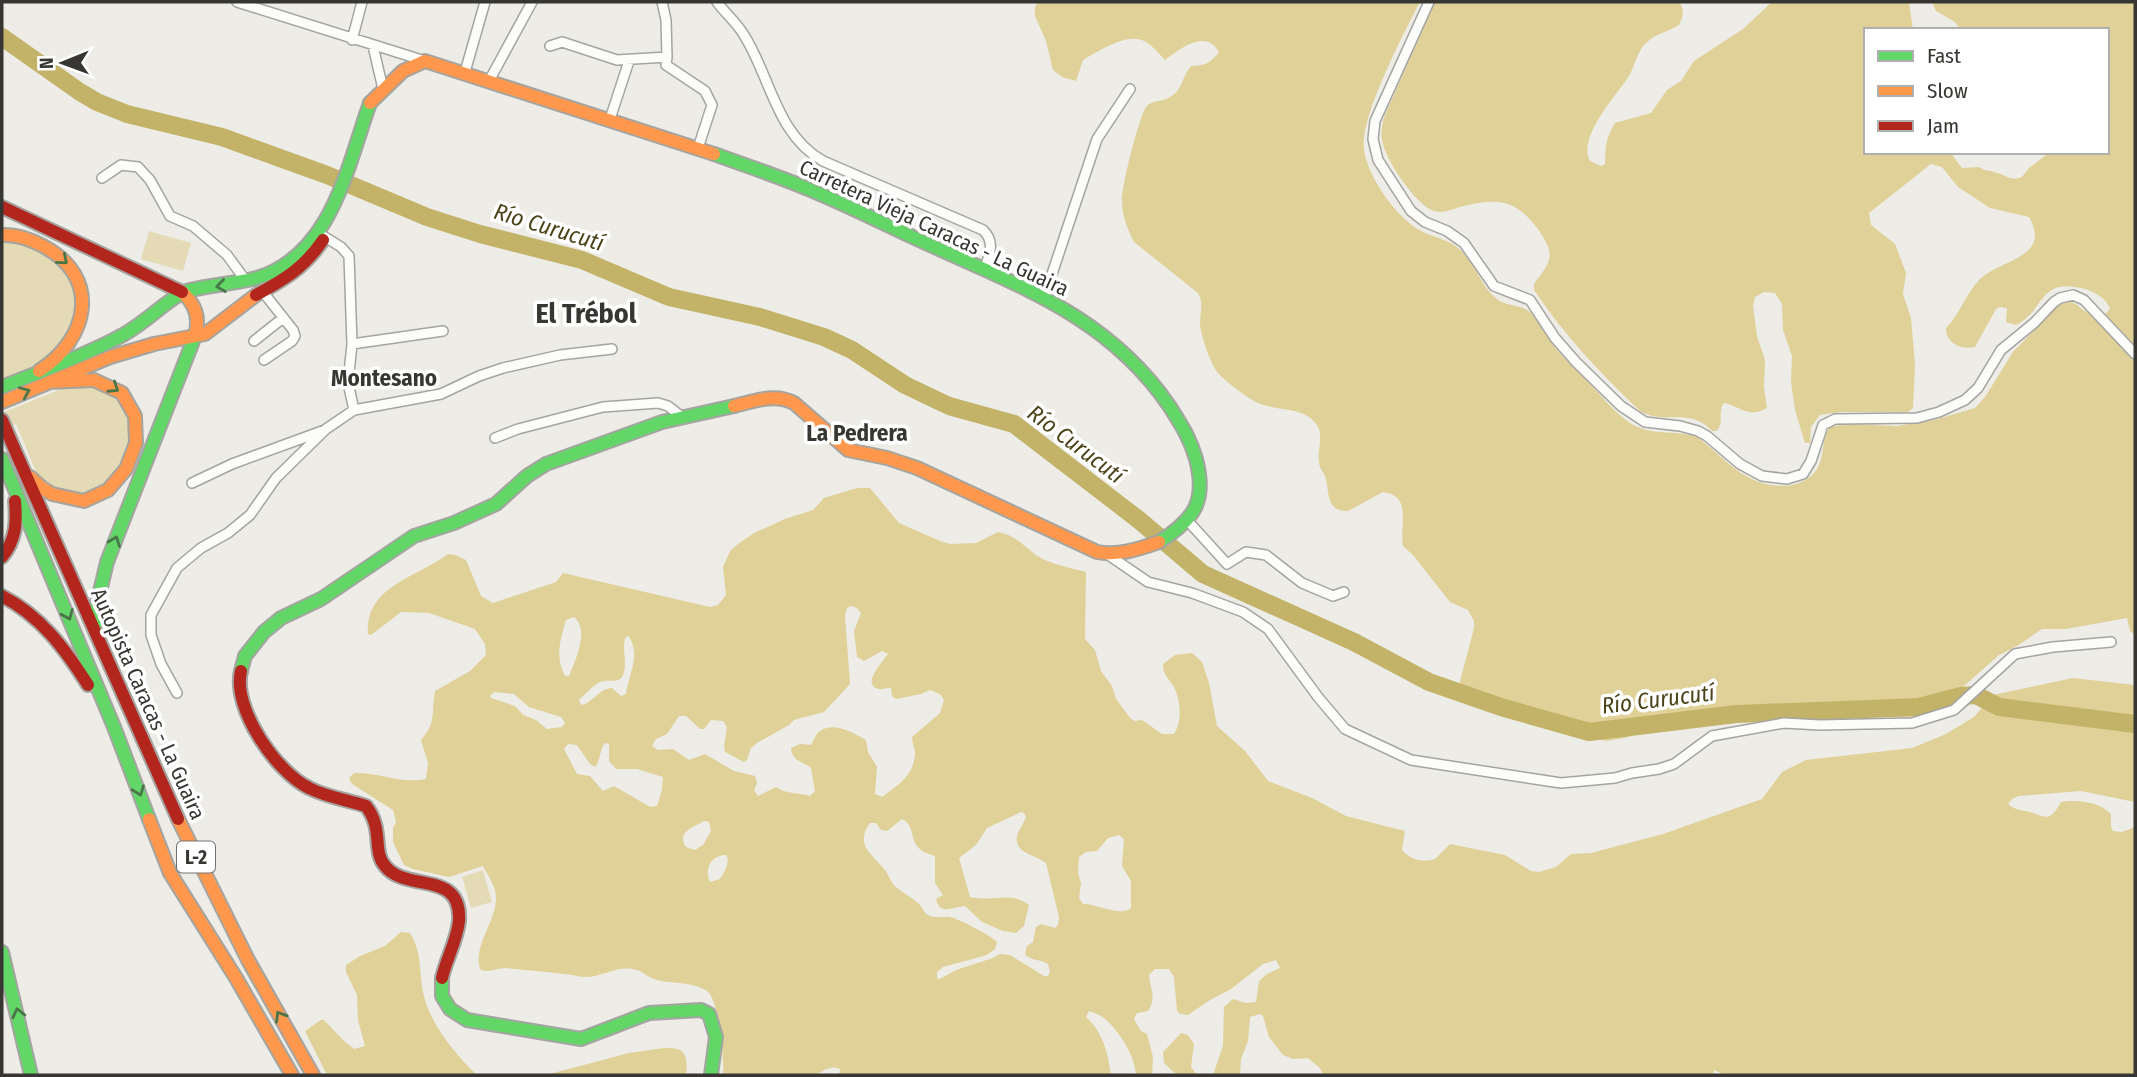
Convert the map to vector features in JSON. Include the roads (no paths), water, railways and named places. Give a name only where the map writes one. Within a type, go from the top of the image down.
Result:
[{"type":"main road","name":"Carretera Vieja Caracas - La Guaira","points":[[425,61],[698,148],[813,191],[1056,303],[1107,338],[1154,384],[1190,438],[1201,479],[1199,500],[1187,520],[1155,545],[1131,552],[1107,554],[908,465],[848,450],[786,399],[756,399],[636,430],[534,470],[496,504],[405,542],[321,599],[288,614],[273,624],[245,656],[239,680],[242,701],[256,732],[285,770],[310,789],[366,806],[378,825],[377,851],[382,864],[399,876],[438,885],[450,892],[455,899],[458,908],[457,928],[440,982],[446,1006],[456,1015],[467,1020],[580,1038],[599,1034],[634,1017],[649,1013],[701,1010],[709,1013],[716,1037],[711,1075]]},
{"type":"main road","points":[[2,402],[130,350],[212,330],[232,311],[295,273],[313,255],[335,211],[383,89],[403,71],[425,61]]},
{"type":"main road","points":[[2,207],[182,292],[198,313],[195,336],[107,562],[98,600],[95,631]]},
{"type":"main road","points":[[2,234],[26,238],[55,253],[70,264],[82,287],[83,308],[78,328],[59,356],[40,371]]},
{"type":"main road","points":[[2,387],[120,337],[182,292],[247,281],[271,273],[294,260],[322,235]]},
{"type":"main road","points":[[17,455],[36,484],[70,502],[85,502],[102,497],[125,470],[136,440],[137,427],[127,398],[114,386],[97,379],[77,377],[49,382]]},
{"type":"main road","name":"L-2","points":[[4,426],[17,455]]},
{"type":"main road","name":"Autopista Caracas - La Guaira","points":[[17,455],[194,853],[248,960],[313,1075]]},
{"type":"main road","name":"L-2","points":[[2,459],[13,485]]},
{"type":"main road","points":[[2,557],[16,531],[13,485]]},
{"type":"main road","name":"Autopista Caracas - La Guaira","points":[[13,485],[114,727],[170,873],[236,978],[292,1075]]},
{"type":"main road","points":[[2,596],[26,607],[50,631],[71,658],[114,727]]},
{"type":"main road","points":[[2,952],[31,1075]]},
{"type":"street","points":[[237,2],[425,61]]},
{"type":"street","points":[[352,40],[362,2]]},
{"type":"street","points":[[465,72],[485,2]]},
{"type":"street","points":[[489,81],[530,5],[518,2]]},
{"type":"street","points":[[662,2],[666,20],[666,65],[705,91],[712,105],[698,148]]},
{"type":"street","points":[[717,2],[743,33],[777,109],[786,125],[807,150],[823,161],[983,230],[991,243],[984,270]]},
{"type":"street","points":[[1429,2],[1375,121],[1373,139],[1378,160],[1416,216],[1447,231],[1464,243],[1494,286],[1530,300],[1555,338],[1576,362],[1638,419],[1653,425],[1680,426],[1698,431],[1751,471],[1762,476],[1795,478],[1808,468],[1819,431],[1828,422],[1844,418],[1917,418],[1939,412],[1973,396],[2001,350],[2060,298],[2073,295],[2084,300],[2135,354]]},
{"type":"street","points":[[550,46],[562,41],[617,60],[667,57]]},
{"type":"street","points":[[373,46],[383,89]]},
{"type":"street","points":[[610,119],[629,61]]},
{"type":"street","points":[[1044,298],[1097,139],[1130,89]]},
{"type":"street","points":[[102,178],[121,165],[138,167],[150,180],[170,216],[193,226],[227,255],[247,281]]},
{"type":"street","points":[[322,235],[341,247],[349,256],[352,344],[348,383],[354,410]]},
{"type":"street","points":[[263,292],[295,336],[292,341],[264,360]]},
{"type":"street","points":[[254,341],[283,318]]},
{"type":"street","points":[[352,344],[443,331]]},
{"type":"street","points":[[177,693],[151,635],[151,615],[162,592],[177,568],[250,515],[276,478],[327,429],[354,410],[441,394],[503,368],[560,355],[612,349]]},
{"type":"street","points":[[495,438],[518,429],[603,407],[658,403],[668,406],[682,417]]},
{"type":"street","points":[[192,483],[232,464],[327,429]]},
{"type":"street","points":[[1187,520],[1227,564],[1246,552],[1266,555],[1302,583],[1333,596],[1344,592]]},
{"type":"street","points":[[1107,554],[1148,582],[1192,593],[1243,612],[1268,629],[1345,729],[1411,760],[1561,783],[1615,778],[1632,772],[1658,769],[1674,764],[1712,736],[1784,723],[1912,723],[1954,710],[2015,654],[2053,647],[2111,642]]},
{"type":"waterway","name":"Río Curucutí","points":[[2,37],[80,92],[127,114],[222,137],[327,175],[427,217],[480,234],[582,260],[669,297],[760,317],[824,337],[852,350],[905,385],[949,406],[1014,424],[1139,520],[1203,574],[1354,642],[1429,682],[1501,707],[1589,732],[1736,714],[1919,707],[1961,696],[1976,695],[1999,707],[2135,724]]},
{"type":"district","name":"El Trébol","points":[[586,313]]},
{"type":"district","name":"Montesano","points":[[384,378]]},
{"type":"district","name":"La Pedrera","points":[[857,433]]}]
